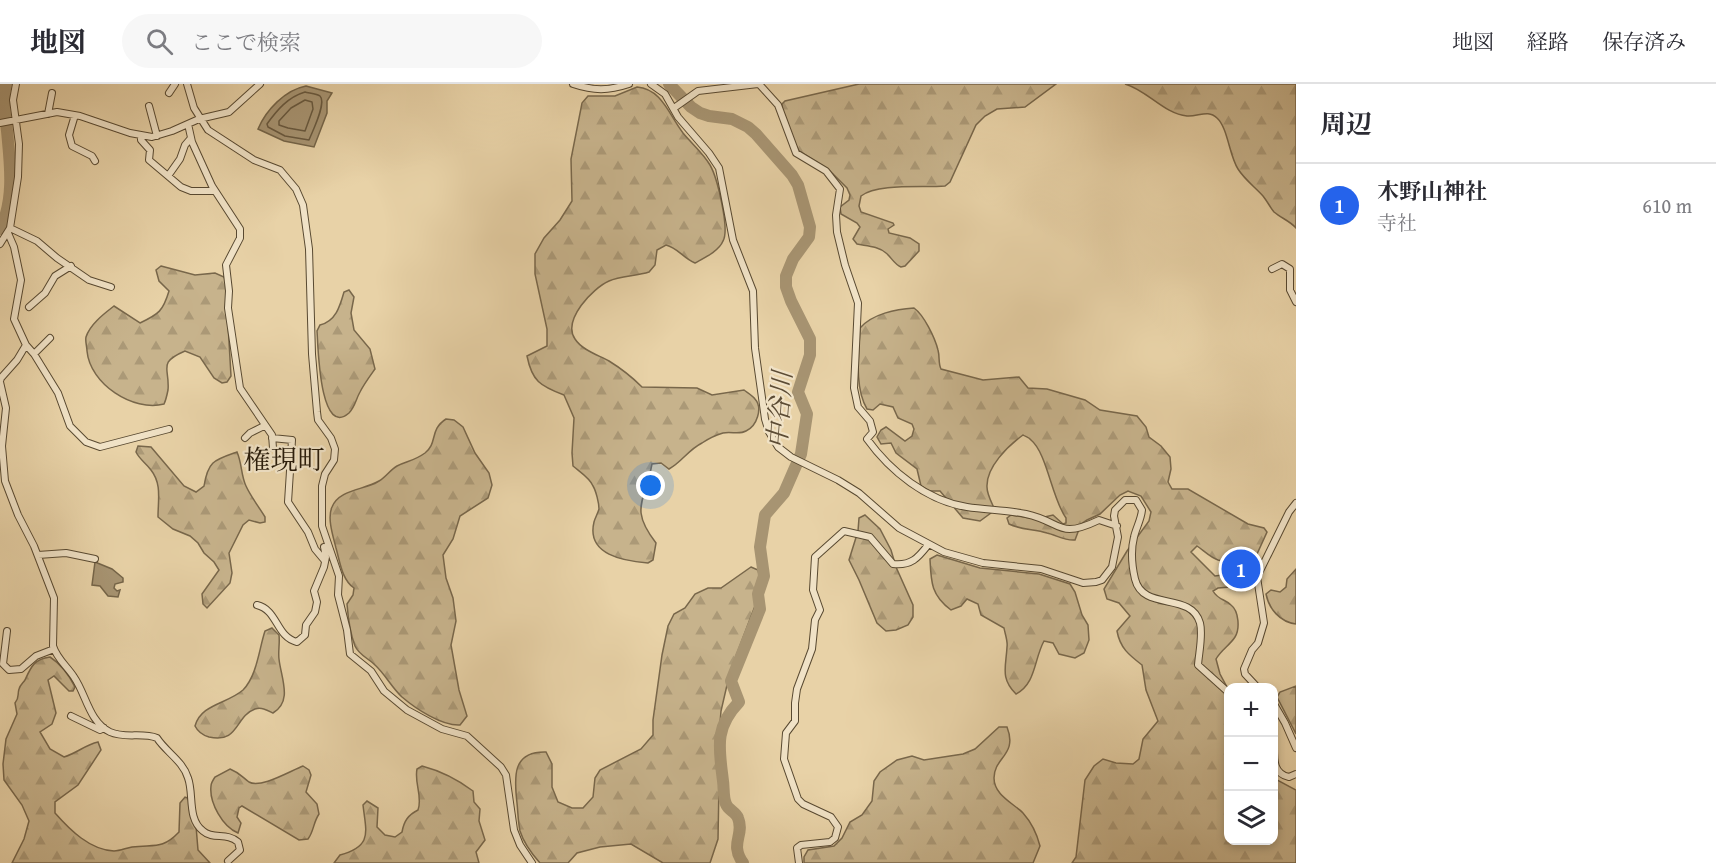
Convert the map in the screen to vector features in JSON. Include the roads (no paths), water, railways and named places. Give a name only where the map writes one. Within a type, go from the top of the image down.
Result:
[{"type":"street","points":[[16,84],[13,100],[19,160],[9,230],[21,280],[14,319],[26,345],[58,393],[67,420],[91,445],[100,447],[169,429]]},
{"type":"street","points":[[169,93],[175,84]]},
{"type":"street","points":[[187,84],[191,102],[199,119],[214,135],[254,160],[280,170],[296,189],[303,205],[309,249],[312,354],[318,420],[331,438],[335,449],[334,460],[325,474],[322,486],[322,526],[339,576],[338,595],[346,624],[350,654],[371,671],[384,691],[407,710],[442,729],[467,736],[504,771],[514,830],[520,845],[532,863]]},
{"type":"street","points":[[0,123],[57,112],[75,115],[141,136],[157,136],[199,119],[229,111],[252,88],[260,84]]},
{"type":"street","points":[[573,84],[600,91],[629,84]]},
{"type":"street","points":[[651,84],[677,106],[678,117],[719,168],[733,240],[753,291],[755,348],[765,419],[773,440],[784,452],[838,480],[859,494],[899,528],[928,545],[969,560],[1041,569],[1073,581],[1089,584],[1102,580],[1112,567],[1118,537],[1115,510],[1125,500],[1136,500],[1142,510],[1133,539],[1133,565],[1137,585],[1149,598],[1179,603],[1193,612],[1200,626],[1198,665],[1224,688]]},
{"type":"street","points":[[677,106],[689,96],[706,89],[758,84],[778,105],[796,153],[826,171],[840,189],[836,215],[837,232],[858,303],[854,388],[858,407],[873,427],[873,432],[867,439],[880,458],[930,496],[964,507],[1028,514],[1066,531],[1099,520],[1117,526]]},
{"type":"street","points":[[48,114],[52,93]]},
{"type":"street","points":[[149,106],[157,136]]},
{"type":"street","points":[[75,115],[69,135],[72,146],[93,156],[95,161]]},
{"type":"street","points":[[188,124],[191,138],[215,192],[240,229],[240,237],[226,265],[228,308],[240,388],[272,438],[273,448]]},
{"type":"street","points":[[141,136],[141,140],[150,150],[149,160],[181,187],[191,191],[215,192]]},
{"type":"street","points":[[168,176],[191,138]]},
{"type":"street","points":[[0,244],[9,230]]},
{"type":"street","points":[[9,230],[37,241],[89,280],[111,287]]},
{"type":"street","points":[[1272,269],[1282,264],[1290,269],[1290,290],[1296,302]]},
{"type":"street","points":[[30,308],[45,293],[55,276],[71,266]]},
{"type":"street","points":[[34,354],[50,338]]},
{"type":"street","points":[[26,345],[0,382],[6,408],[2,446],[5,481],[10,499],[38,555],[54,598],[54,649],[74,676],[85,701],[104,728],[111,733],[131,736],[151,735],[185,772],[189,780],[194,814],[200,828],[207,834],[228,836],[238,842],[240,850],[228,861]]},
{"type":"street","points":[[244,438],[264,426]]},
{"type":"street","points":[[272,438],[292,440],[288,502],[308,532],[315,549],[325,561]]},
{"type":"street","points":[[1254,683],[1245,674],[1244,669],[1252,650],[1258,643],[1264,623],[1257,577],[1289,512],[1296,503]]},
{"type":"street","points":[[799,863],[797,848],[806,844],[830,842],[835,838],[838,826],[831,817],[803,804],[798,799],[784,759],[786,734],[795,721],[797,689],[812,649],[816,620],[820,610],[813,590],[815,557],[844,531],[870,537],[893,564],[904,565],[915,560],[928,545]]},
{"type":"street","points":[[257,605],[263,607],[275,619],[284,636],[297,642],[303,637],[306,625],[315,612],[317,602],[314,591],[325,561],[325,538]]},
{"type":"street","points":[[38,555],[66,553],[95,559]]},
{"type":"street","points":[[7,631],[3,664],[9,670],[21,669],[36,656],[54,649]]},
{"type":"street","points":[[1278,711],[1296,748]]},
{"type":"street","points":[[71,716],[100,730],[104,728]]},
{"type":"street","points":[[1278,770],[1289,777],[1296,774]]},
{"type":"water","points":[[306,86],[332,93],[327,101],[327,113],[314,147],[284,141],[258,129],[277,102],[298,88]]},
{"type":"water","points":[[95,562],[112,569],[123,578],[123,582],[115,584],[114,588],[117,591],[120,590],[118,597],[108,596],[100,586],[92,585]]},
{"type":"waterway","points":[[0,229],[10,194],[4,108],[6,84]]},
{"type":"waterway","name":"中谷川","points":[[669,84],[700,113],[732,119],[756,134],[798,185],[810,227],[809,237],[793,259],[786,276],[786,287],[791,301],[810,339],[810,355],[798,392],[807,414],[801,454],[784,493],[765,515],[760,547],[764,576],[758,594],[760,609],[731,681],[739,702],[725,721],[720,739],[724,799],[727,806],[736,814],[740,824],[737,850],[743,863]]},
{"type":"place","name":"木野山神社","points":[[1241,569]]},
{"type":"district","name":"権現町","points":[[284,459]]}]
